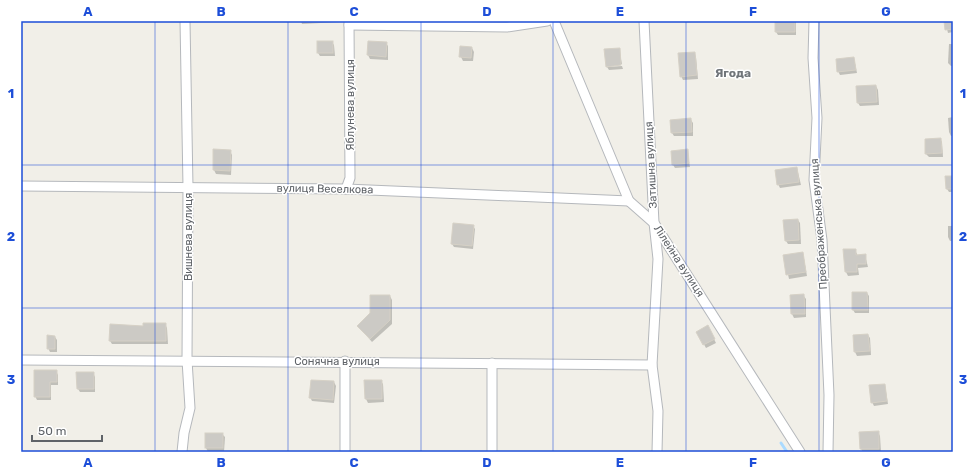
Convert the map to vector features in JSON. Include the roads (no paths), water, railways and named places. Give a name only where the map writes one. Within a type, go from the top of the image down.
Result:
[{"type":"street","name":"Вишнева вулиця","points":[[182,452],[184,433],[190,408],[187,360],[188,187],[185,21]]},
{"type":"street","points":[[349,23],[508,27],[547,21]]},
{"type":"street","name":"Лілейна вулиця","points":[[554,21],[629,201],[654,222],[800,452]]},
{"type":"street","name":"Затишна вулиця","points":[[644,21],[654,222],[658,259],[652,365],[658,411],[657,452]]},
{"type":"street","name":"Преображенська вулиця","points":[[814,21],[813,58],[817,118],[814,180],[822,240],[829,395],[828,452]]},
{"type":"street","name":"Яблунева вулиця","points":[[346,189],[350,178],[349,23]]},
{"type":"street","name":"вулиця Веселкова","points":[[21,186],[346,189],[629,201]]},
{"type":"street","name":"Сонячна вулиця","points":[[21,360],[492,362],[652,365]]},
{"type":"street","points":[[345,361],[345,452]]},
{"type":"street","points":[[492,362],[492,452]]},
{"type":"waterway","points":[[781,443],[787,452]]},
{"type":"district","name":"Ягода","points":[[733,73]]}]
